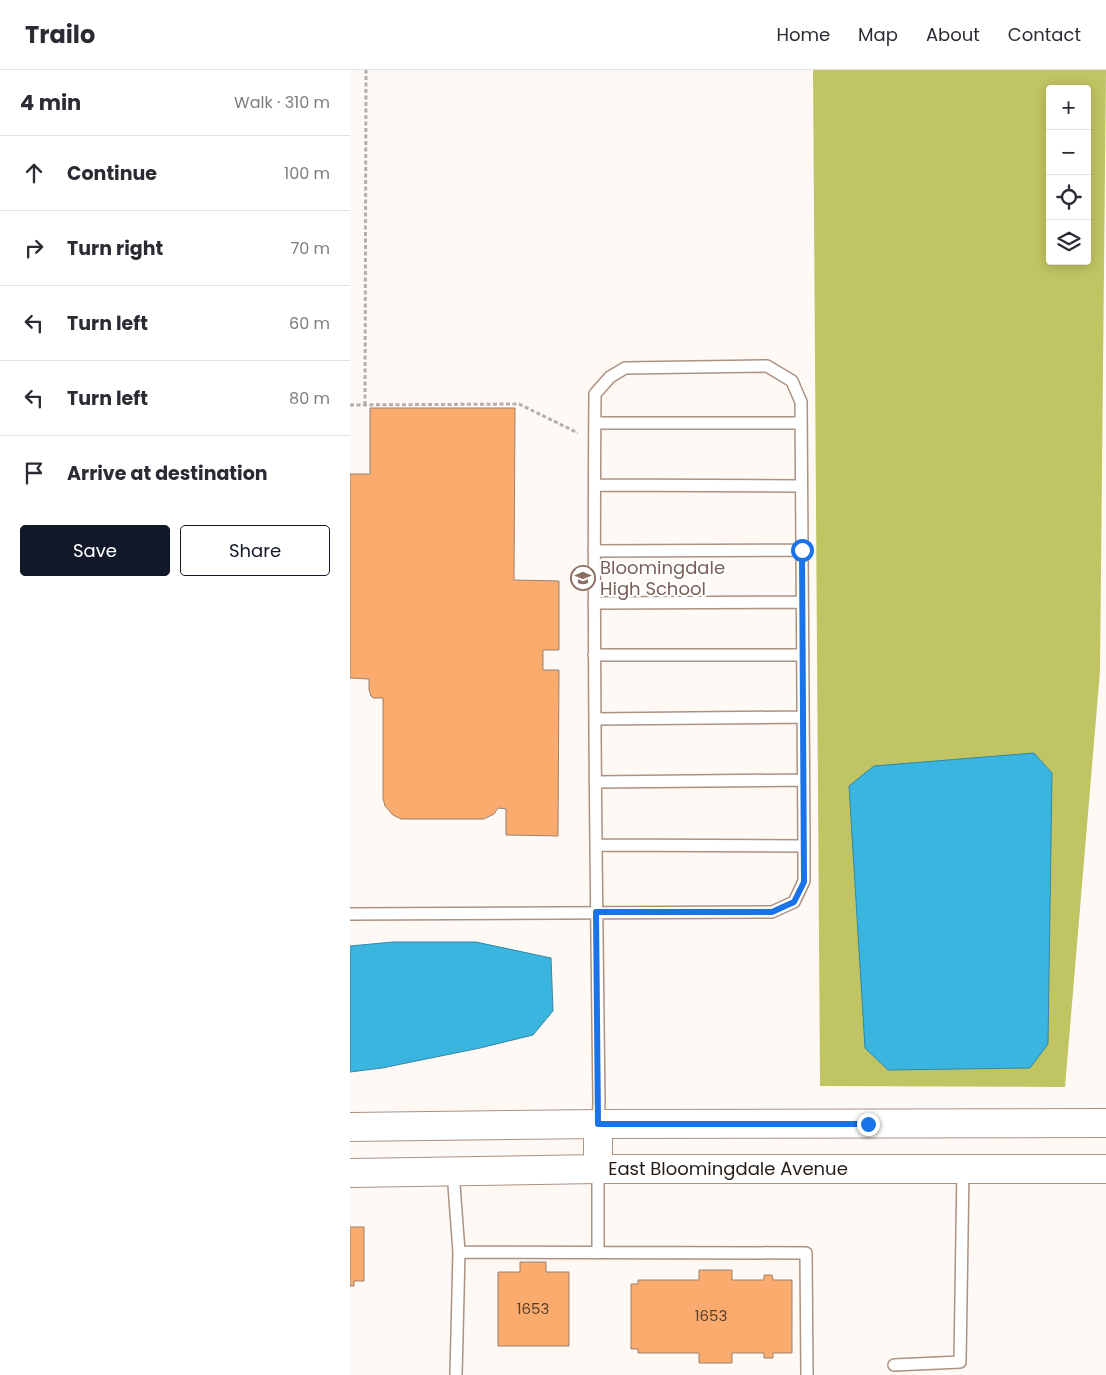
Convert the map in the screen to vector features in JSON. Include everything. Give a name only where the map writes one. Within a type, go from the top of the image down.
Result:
[{"type":"main road","points":[[350,1128],[598,1124],[1106,1123]]},
{"type":"main road","points":[[598,1124],[598,1170]]},
{"type":"main road","name":"East Bloomingdale Avenue","points":[[350,1173],[598,1170],[1106,1169]]},
{"type":"lane","points":[[350,914],[596,912],[772,912],[794,902],[804,882],[804,780],[801,402],[792,381],[767,366],[626,368],[610,377],[595,394],[594,655],[595,719],[595,782],[596,845],[596,912],[598,1124]]},
{"type":"lane","points":[[595,423],[801,423]]},
{"type":"lane","points":[[595,485],[801,486]]},
{"type":"lane","points":[[594,551],[802,550]]},
{"type":"lane","points":[[594,603],[802,602]]},
{"type":"lane","points":[[594,655],[802,655]]},
{"type":"lane","points":[[595,719],[803,717]]},
{"type":"lane","points":[[595,782],[804,780]]},
{"type":"lane","points":[[596,845],[804,846]]},
{"type":"lane","points":[[894,1364],[960,1362],[963,1169]]},
{"type":"lane","points":[[598,1170],[598,1253]]},
{"type":"lane","points":[[453,1171],[459,1252],[456,1375]]},
{"type":"lane","points":[[459,1252],[806,1253],[807,1375]]},
{"type":"path","points":[[365,405],[366,70]]},
{"type":"path","points":[[350,405],[519,404],[595,441]]},
{"type":"shaded area","points":[[813,70],[1106,70],[1100,671],[1065,1087],[820,1086]]},
{"type":"water","points":[[1034,753],[1052,773],[1048,1044],[1030,1068],[888,1070],[865,1048],[849,786],[874,766]]},
{"type":"water","points":[[393,942],[476,942],[551,958],[553,1011],[533,1035],[382,1068],[350,1072],[350,946]]},
{"type":"building","points":[[370,408],[515,408],[514,580],[559,581],[559,650],[543,650],[543,670],[559,670],[558,836],[506,835],[506,809],[498,808],[494,814],[484,819],[401,819],[393,815],[385,806],[383,798],[383,698],[373,698],[371,696],[369,679],[350,678],[350,474],[370,474]]},
{"type":"building","points":[[350,1227],[364,1227],[364,1281],[354,1281],[354,1286],[350,1286]]},
{"type":"building","points":[[520,1262],[546,1262],[546,1272],[569,1272],[569,1346],[498,1346],[498,1272],[520,1272]]},
{"type":"building","points":[[699,1270],[732,1270],[732,1280],[764,1280],[764,1275],[772,1275],[773,1280],[792,1280],[792,1353],[773,1353],[773,1358],[764,1358],[764,1353],[732,1353],[732,1363],[699,1363],[699,1353],[638,1353],[638,1349],[631,1349],[631,1284],[638,1284],[638,1280],[699,1280]]},
{"type":"place","name":"Bloomingdale High School","points":[[583,578]]},
{"type":"route","points":[[802,550],[804,882],[794,902],[772,912],[596,912],[598,1124],[868,1124]]}]
